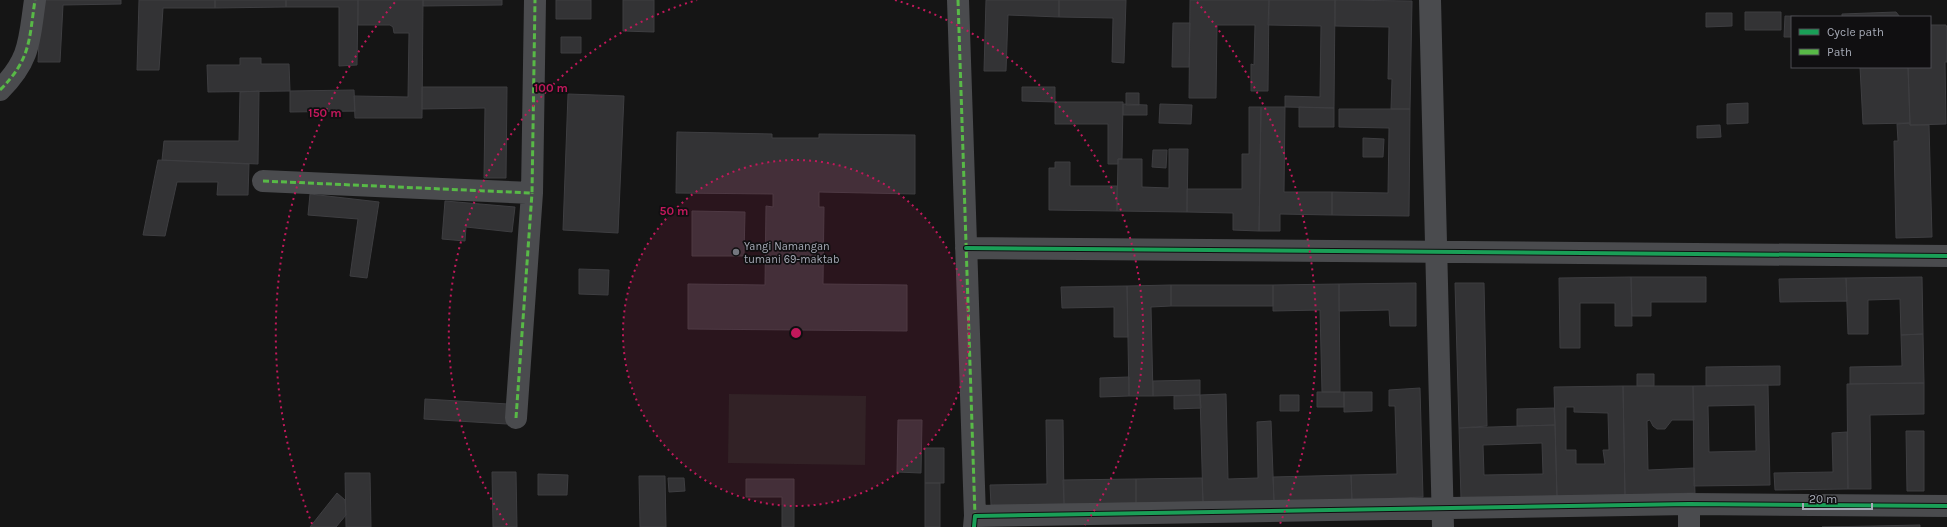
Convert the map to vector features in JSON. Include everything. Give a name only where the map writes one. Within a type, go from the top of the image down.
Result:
[{"type":"street","points":[[0,90],[14,76],[27,53],[34,0]]},
{"type":"street","points":[[516,418],[532,193],[535,0]]},
{"type":"street","points":[[958,0],[975,522],[1443,518],[1689,504],[1947,506]]},
{"type":"street","points":[[1430,0],[1443,518]]},
{"type":"street","points":[[262,181],[532,193]]},
{"type":"street","points":[[966,248],[1947,256]]},
{"type":"street","points":[[1689,504],[1689,527]]},
{"type":"shaded area","points":[[729,394],[866,396],[865,465],[728,463]]},
{"type":"building","points":[[41,0],[121,0],[121,4],[63,5],[60,62],[38,62]]},
{"type":"building","points":[[139,0],[215,0],[215,8],[163,8],[159,70],[137,70]]},
{"type":"building","points":[[215,0],[286,0],[286,7],[215,8]]},
{"type":"building","points":[[286,0],[358,0],[357,65],[339,66],[339,7],[286,7]]},
{"type":"building","points":[[358,0],[423,0],[422,118],[355,118],[354,96],[408,97],[409,33],[394,33],[393,27],[390,25],[358,25]]},
{"type":"building","points":[[423,0],[502,0],[502,5],[423,6]]},
{"type":"building","points":[[556,0],[591,0],[591,19],[556,19]]},
{"type":"building","points":[[623,0],[654,0],[654,32],[623,31]]},
{"type":"building","points":[[986,0],[1059,0],[1059,17],[1008,15],[1006,71],[984,71]]},
{"type":"building","points":[[1059,0],[1126,0],[1124,63],[1112,62],[1113,18],[1059,17]]},
{"type":"building","points":[[1190,0],[1269,0],[1268,91],[1251,91],[1251,64],[1254,65],[1255,25],[1217,25],[1216,98],[1189,98]]},
{"type":"building","points":[[1269,0],[1335,0],[1334,108],[1285,107],[1285,96],[1320,97],[1321,26],[1268,25]]},
{"type":"building","points":[[1335,0],[1412,1],[1410,109],[1391,109],[1392,79],[1388,79],[1389,27],[1335,26]]},
{"type":"building","points":[[1745,12],[1781,12],[1781,30],[1745,30]]},
{"type":"building","points":[[1896,12],[1899,16],[1842,16],[1842,14]]},
{"type":"building","points":[[1706,13],[1732,13],[1732,26],[1706,27]]},
{"type":"building","points":[[1785,16],[1791,16],[1791,37],[1784,37]]},
{"type":"building","points":[[1173,23],[1190,23],[1189,67],[1172,67]]},
{"type":"building","points":[[1931,25],[1946,25],[1946,124],[1910,125],[1908,68],[1931,68]]},
{"type":"building","points":[[561,37],[581,37],[581,53],[561,53]]},
{"type":"building","points":[[240,58],[261,58],[261,64],[289,64],[290,91],[208,92],[207,65],[240,65]]},
{"type":"building","points":[[1860,68],[1908,68],[1910,123],[1863,124]]},
{"type":"building","points":[[422,87],[507,87],[506,178],[484,178],[485,108],[422,109]]},
{"type":"building","points":[[1022,87],[1055,87],[1055,102],[1022,101]]},
{"type":"building","points":[[354,90],[355,111],[290,112],[290,91]]},
{"type":"building","points":[[259,91],[258,164],[162,160],[164,141],[239,141],[240,92]]},
{"type":"building","points":[[1126,93],[1139,93],[1139,105],[1126,105]]},
{"type":"building","points":[[568,94],[624,96],[618,233],[563,230]]},
{"type":"building","points":[[1055,102],[1123,102],[1122,159],[1118,159],[1118,164],[1108,164],[1108,124],[1055,124]]},
{"type":"building","points":[[1748,103],[1748,123],[1727,124],[1727,104]]},
{"type":"building","points":[[1123,104],[1147,105],[1147,115],[1123,115]]},
{"type":"building","points":[[1160,104],[1192,105],[1191,124],[1159,123]]},
{"type":"building","points":[[1249,107],[1261,107],[1259,231],[1233,230],[1233,213],[1187,212],[1187,189],[1242,189],[1242,154],[1249,154]]},
{"type":"building","points":[[1261,107],[1285,107],[1284,192],[1332,192],[1332,215],[1280,214],[1280,231],[1259,231]]},
{"type":"building","points":[[1299,107],[1334,108],[1334,127],[1299,127]]},
{"type":"building","points":[[1339,109],[1410,109],[1409,216],[1332,215],[1332,192],[1388,193],[1389,128],[1339,127]]},
{"type":"building","points":[[1910,123],[1910,125],[1929,125],[1932,237],[1896,238],[1894,141],[1898,141],[1897,124]]},
{"type":"building","points":[[1720,125],[1721,137],[1697,138],[1697,126]]},
{"type":"building","points":[[677,132],[772,134],[772,138],[819,138],[819,134],[915,135],[915,194],[819,192],[819,207],[824,207],[823,284],[907,285],[907,331],[688,329],[688,284],[765,285],[766,206],[773,207],[773,194],[676,193]]},
{"type":"building","points":[[1363,138],[1384,139],[1383,157],[1363,157]]},
{"type":"building","points":[[1169,149],[1188,149],[1187,212],[1117,211],[1118,159],[1142,159],[1142,187],[1169,188]]},
{"type":"building","points":[[1153,150],[1167,150],[1166,168],[1152,167]]},
{"type":"building","points":[[158,160],[249,164],[248,195],[217,195],[218,182],[177,182],[165,236],[143,235]]},
{"type":"building","points":[[1055,162],[1070,162],[1070,186],[1117,186],[1117,211],[1049,210],[1049,168],[1055,168]]},
{"type":"building","points":[[310,194],[379,202],[367,278],[350,276],[358,219],[308,215]]},
{"type":"building","points":[[445,201],[515,207],[512,232],[466,227],[465,241],[442,239]]},
{"type":"building","points":[[692,211],[745,212],[744,256],[692,256]]},
{"type":"building","points":[[579,269],[609,270],[608,295],[579,294]]},
{"type":"building","points":[[1631,277],[1706,277],[1706,302],[1651,302],[1651,316],[1632,316]]},
{"type":"building","points":[[1631,277],[1632,326],[1615,326],[1615,303],[1580,303],[1580,348],[1560,348],[1559,278]]},
{"type":"building","points":[[1922,277],[1923,334],[1901,335],[1900,299],[1868,300],[1868,334],[1848,334],[1846,278]]},
{"type":"building","points":[[1846,278],[1847,301],[1780,302],[1779,279]]},
{"type":"building","points":[[1416,283],[1416,326],[1390,326],[1389,310],[1339,311],[1339,284]]},
{"type":"building","points":[[1455,283],[1484,283],[1487,426],[1459,428]]},
{"type":"building","points":[[1339,284],[1340,392],[1322,392],[1320,310],[1273,311],[1273,285]]},
{"type":"building","points":[[1171,285],[1273,285],[1273,306],[1171,306]]},
{"type":"building","points":[[1171,285],[1171,306],[1151,307],[1153,396],[1129,396],[1127,286]]},
{"type":"building","points":[[1127,286],[1128,337],[1114,337],[1114,307],[1062,308],[1061,287]]},
{"type":"building","points":[[1923,334],[1924,383],[1850,384],[1850,367],[1902,366],[1901,335]]},
{"type":"building","points":[[1780,366],[1780,385],[1706,386],[1706,367]]},
{"type":"building","points":[[1637,374],[1654,374],[1654,386],[1637,386]]},
{"type":"building","points":[[1129,377],[1129,396],[1100,397],[1100,378]]},
{"type":"building","points":[[1200,380],[1200,395],[1153,396],[1153,381]]},
{"type":"building","points":[[1924,383],[1924,414],[1870,415],[1871,489],[1848,489],[1847,384]]},
{"type":"building","points":[[1768,385],[1770,485],[1694,486],[1693,386]],"holes":[[[1755,405],[1756,451],[1709,452],[1708,406]]]},
{"type":"building","points":[[1623,386],[1625,495],[1557,496],[1554,387]],"holes":[[[1566,407],[1574,407],[1574,412],[1608,413],[1609,450],[1603,450],[1605,464],[1576,464],[1576,450],[1566,450]]]},
{"type":"building","points":[[1623,386],[1693,386],[1694,420],[1672,420],[1665,429],[1657,429],[1653,426],[1650,420],[1647,421],[1648,470],[1694,468],[1695,493],[1625,495]]},
{"type":"building","points":[[1420,388],[1423,497],[1352,500],[1351,475],[1397,474],[1395,406],[1389,406],[1389,390]]},
{"type":"building","points":[[1317,392],[1344,392],[1344,407],[1317,407]]},
{"type":"building","points":[[1344,392],[1372,392],[1372,411],[1344,412]]},
{"type":"building","points":[[1226,394],[1228,479],[1258,478],[1257,422],[1271,421],[1274,501],[1203,502],[1200,395]]},
{"type":"building","points":[[1200,395],[1201,408],[1174,409],[1174,396]]},
{"type":"building","points":[[1280,395],[1299,395],[1299,411],[1280,411]]},
{"type":"building","points":[[425,399],[508,404],[507,424],[424,419]]},
{"type":"building","points":[[1554,408],[1555,425],[1517,426],[1517,409]]},
{"type":"building","points":[[898,420],[922,420],[921,473],[897,472]]},
{"type":"building","points":[[1046,420],[1063,420],[1064,504],[991,505],[990,485],[1047,484]]},
{"type":"building","points":[[1555,425],[1557,496],[1461,499],[1459,428]],"holes":[[[1542,443],[1543,474],[1484,475],[1483,445]]]},
{"type":"building","points":[[1906,431],[1924,431],[1924,491],[1907,491]]},
{"type":"building","points":[[1847,432],[1848,489],[1775,490],[1774,473],[1833,472],[1832,433]]},
{"type":"building","points":[[925,448],[944,448],[944,483],[925,483]]},
{"type":"building","points":[[492,472],[516,472],[517,527],[493,527]]},
{"type":"building","points":[[345,473],[370,473],[371,527],[346,527]]},
{"type":"building","points":[[538,474],[568,475],[567,495],[538,495]]},
{"type":"building","points":[[1351,475],[1352,500],[1274,501],[1273,477]]},
{"type":"building","points":[[639,476],[665,476],[666,527],[640,527]]},
{"type":"building","points":[[668,478],[684,478],[685,491],[669,492]]},
{"type":"building","points":[[1202,478],[1203,502],[1136,503],[1136,479]]},
{"type":"building","points":[[746,479],[794,479],[794,527],[782,527],[782,497],[746,497]]},
{"type":"building","points":[[1136,479],[1136,503],[1064,504],[1063,480]]},
{"type":"building","points":[[925,483],[940,483],[940,527],[925,527]]},
{"type":"building","points":[[337,493],[345,500],[346,515],[336,527],[310,527]]},
{"type":"building","points":[[1920,525],[1920,527],[1874,527],[1874,526]]},
{"type":"building","points":[[1874,526],[1874,527],[1822,527]]},
{"type":"marked path","points":[[0,90],[18,68],[27,48],[35,0]]},
{"type":"marked path","points":[[263,181],[532,193],[535,0]]},
{"type":"marked path","points":[[958,0],[975,516]]},
{"type":"marked path","points":[[516,418],[532,193]]},
{"type":"cycle path","points":[[966,248],[1947,256]]},
{"type":"cycle path","points":[[974,527],[975,516],[1689,504],[1947,506]]},
{"type":"place","name":"Yangi Namangan tumani 69-maktab","points":[[736,252]]}]
